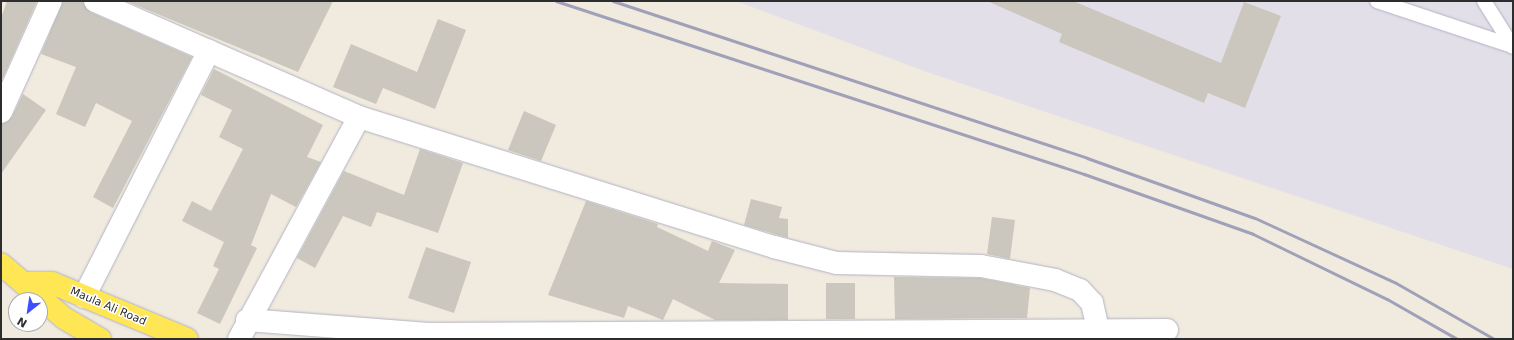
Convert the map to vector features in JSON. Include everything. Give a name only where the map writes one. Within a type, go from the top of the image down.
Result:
[{"type":"main road","points":[[1,264],[28,284],[64,318],[100,339]]},
{"type":"main road","name":"Maula Ali Road","points":[[28,284],[52,283],[84,297],[158,334],[187,339]]},
{"type":"street","points":[[1,112],[52,1]]},
{"type":"street","points":[[95,1],[359,117],[692,222],[837,263],[981,266],[1055,280],[1080,290],[1092,303],[1100,335]]},
{"type":"street","points":[[84,297],[209,51]]},
{"type":"street","points":[[359,117],[243,329],[428,334],[1100,335],[1167,330]]},
{"type":"lane","points":[[1377,1],[1512,47]]},
{"type":"lane","points":[[1484,1],[1512,47]]},
{"type":"shaded area","points":[[736,1],[1513,1],[1513,269],[927,72]]},
{"type":"building","points":[[7,1],[37,1],[1,82],[1,18]]},
{"type":"building","points":[[63,1],[83,1],[90,12],[192,57],[113,208],[93,197],[132,121],[96,103],[85,127],[56,114],[76,67],[41,54]]},
{"type":"building","points":[[126,1],[333,1],[298,72]]},
{"type":"building","points":[[987,1],[1073,1],[1221,63],[1244,2],[1281,16],[1245,108],[1208,93],[1204,103],[1059,42],[1062,34]]},
{"type":"building","points":[[438,19],[466,30],[435,109],[383,88],[376,104],[333,87],[351,44],[417,72]]},
{"type":"building","points":[[214,69],[323,125],[307,157],[321,162],[296,207],[271,194],[251,245],[257,248],[220,324],[197,313],[219,269],[213,266],[224,242],[182,221],[192,201],[211,211],[243,149],[219,137],[232,110],[201,95]]},
{"type":"building","points":[[23,94],[46,110],[1,174],[1,124],[12,117]]},
{"type":"building","points":[[524,111],[556,125],[541,161],[508,150]]},
{"type":"building","points":[[420,149],[463,163],[438,233],[377,212],[371,227],[343,216],[315,268],[297,258],[344,171],[404,195]]},
{"type":"building","points":[[751,199],[782,207],[779,218],[788,219],[788,238],[744,225]]},
{"type":"building","points":[[586,201],[658,224],[657,227],[708,251],[712,241],[735,250],[719,283],[788,284],[788,320],[715,320],[673,299],[663,320],[628,306],[624,318],[548,295]]},
{"type":"building","points":[[992,217],[1015,220],[1010,259],[987,254]]},
{"type":"building","points":[[426,247],[471,262],[454,313],[408,298]]},
{"type":"building","points":[[894,277],[980,278],[1030,288],[1027,318],[895,319]]},
{"type":"building","points":[[826,283],[855,283],[855,319],[826,319]]},
{"type":"railway","points":[[556,1],[1084,174],[1253,234],[1387,299],[1457,339]]},
{"type":"railway","points":[[613,1],[1087,158],[1255,218],[1396,283],[1494,339]]}]
